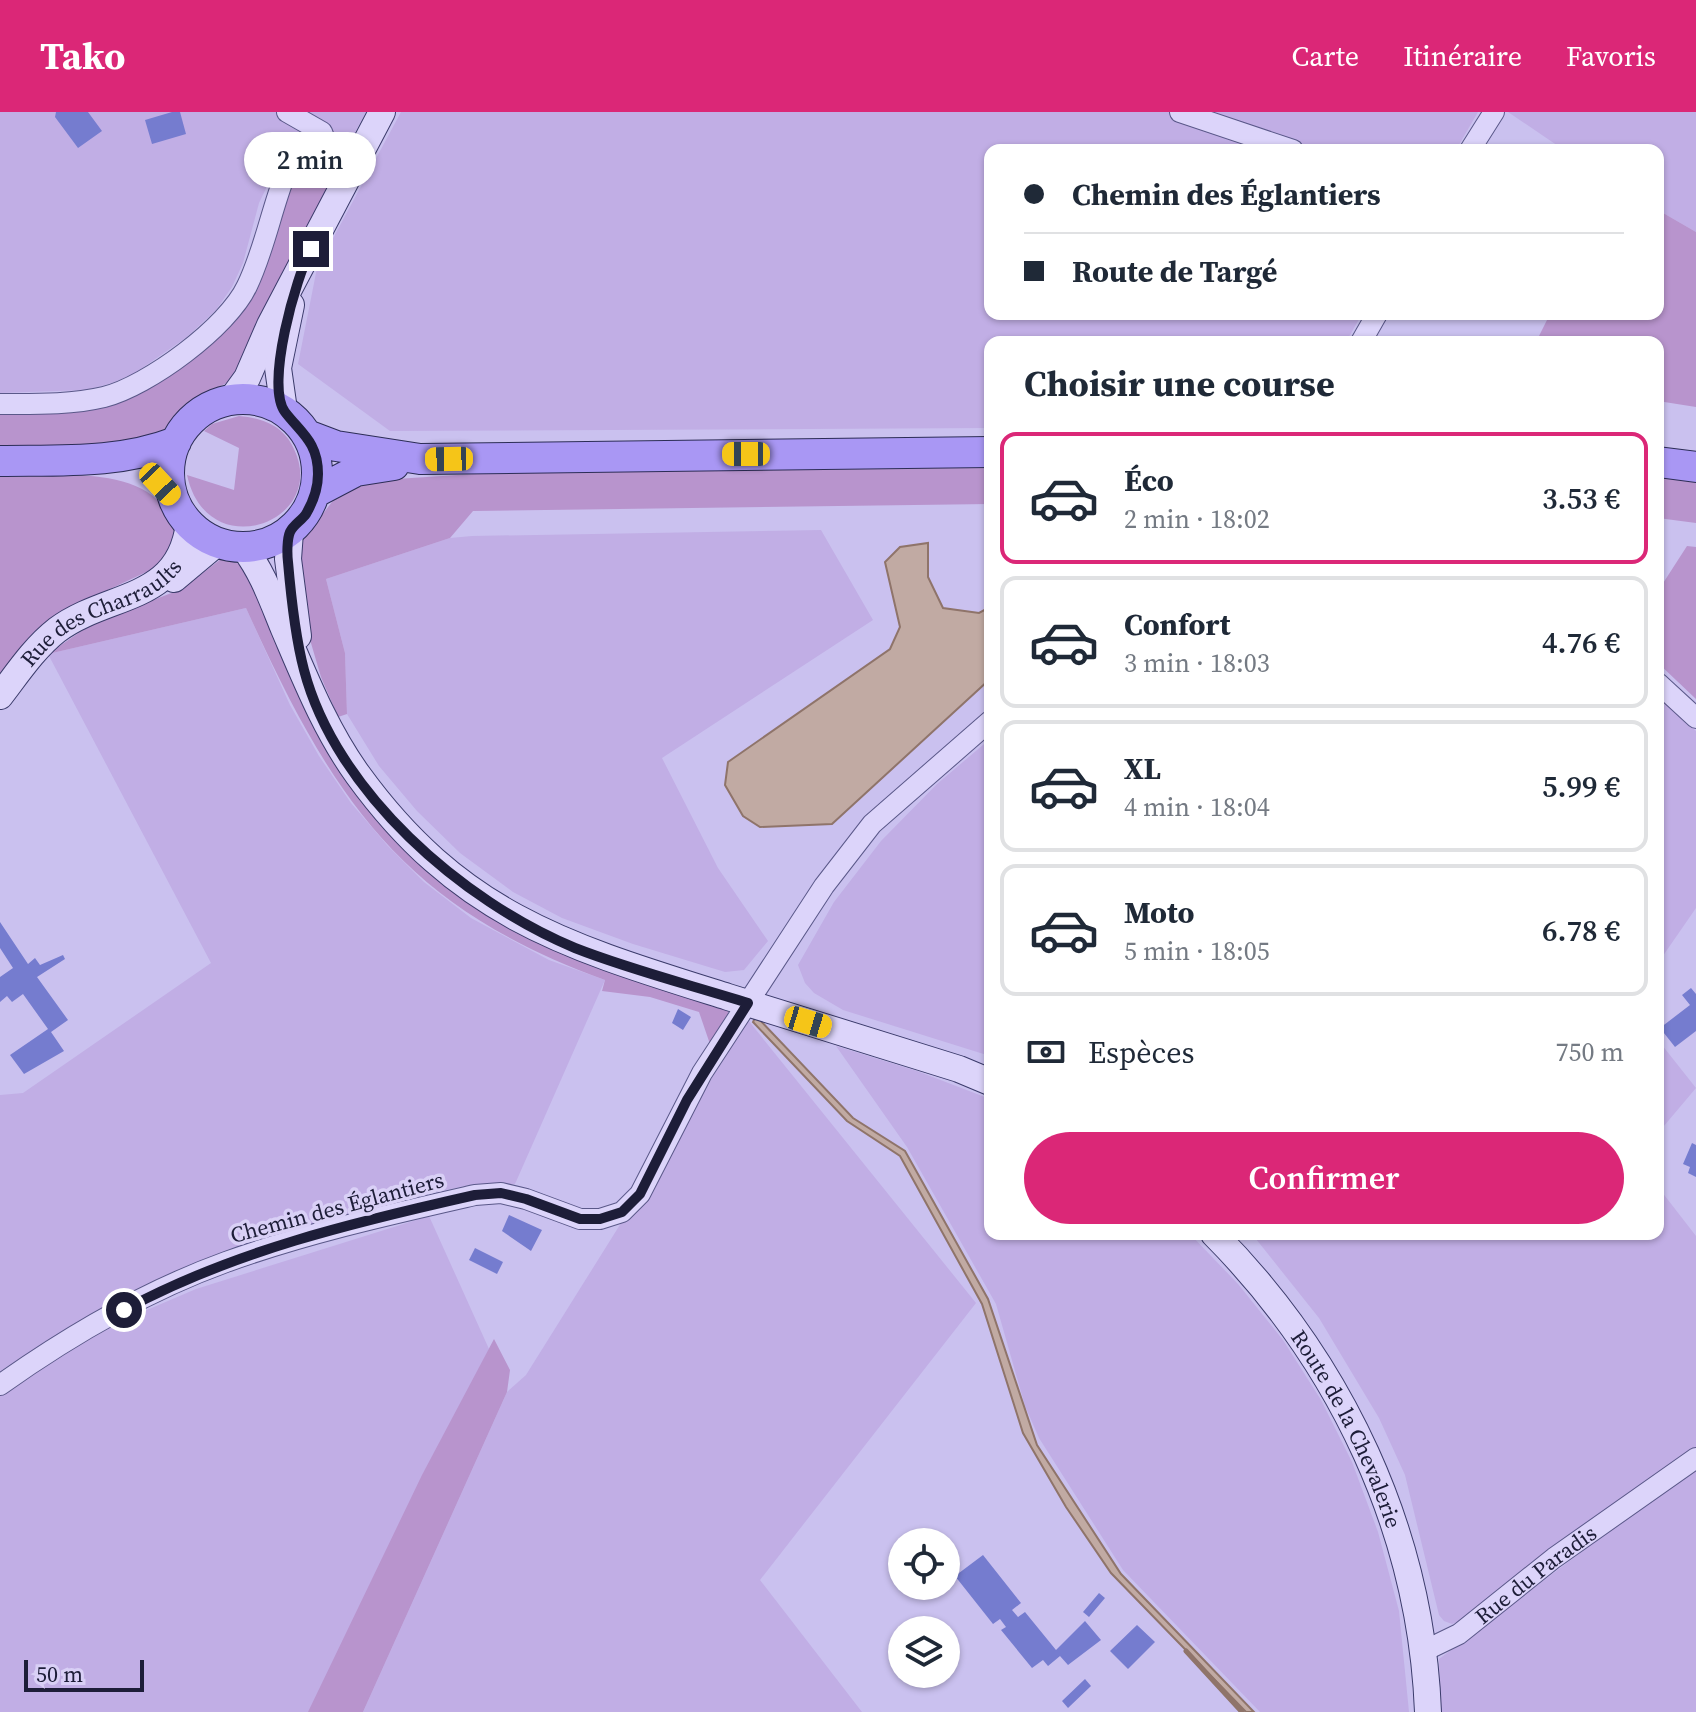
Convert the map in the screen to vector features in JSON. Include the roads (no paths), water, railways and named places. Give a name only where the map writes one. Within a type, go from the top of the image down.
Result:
[{"type":"main road","points":[[43,461],[146,478],[160,484],[181,511],[230,546],[269,544],[290,532],[306,514],[316,492],[318,473],[307,435],[284,410],[250,399],[231,400],[208,407],[189,422],[176,442],[169,480],[181,511]]},
{"type":"main road","points":[[307,435],[336,446],[420,459],[984,452]]},
{"type":"main road","points":[[0,461],[119,458],[144,454],[176,442]]},
{"type":"main road","points":[[316,492],[356,471],[420,459]]},
{"type":"main road","points":[[1664,463],[1696,467]]},
{"type":"street","points":[[287,112],[322,132],[341,165]]},
{"type":"street","points":[[231,400],[247,378],[297,274],[341,165],[382,112]]},
{"type":"street","points":[[1180,112],[1275,144]]},
{"type":"street","points":[[1474,144],[1494,112]]},
{"type":"street","points":[[0,404],[78,403],[108,396],[139,383],[202,341],[245,290],[285,175],[295,163],[316,157],[341,165]]},
{"type":"street","points":[[284,410],[278,368],[297,274]]},
{"type":"street","name":"Rue des Charraults","points":[[0,696],[42,643],[58,629],[141,592],[174,567],[186,549],[181,511]]},
{"type":"street","points":[[290,532],[288,559],[304,671]]},
{"type":"street","points":[[141,592],[189,570],[230,546],[261,569],[325,720],[356,772],[402,827],[454,878],[509,915],[575,947],[984,1079]]},
{"type":"street","points":[[1664,689],[1696,718]]},
{"type":"street","name":"Chemin des Églantiers","points":[[0,1385],[76,1335],[148,1297],[223,1263],[266,1249],[475,1195],[501,1193],[580,1219],[600,1219],[622,1212],[640,1194],[687,1100],[824,886],[872,824],[917,781],[984,726]]},
{"type":"street","name":"Route de la Chevalerie","points":[[1219,1240],[1288,1319],[1348,1415],[1394,1520],[1424,1651]]},
{"type":"street","name":"Rue du Paradis","points":[[1424,1651],[1459,1634],[1554,1558],[1696,1458]]},
{"type":"street","points":[[1424,1651],[1428,1712]]},
{"type":"waterway","points":[[1186,1651],[1242,1712]]}]
